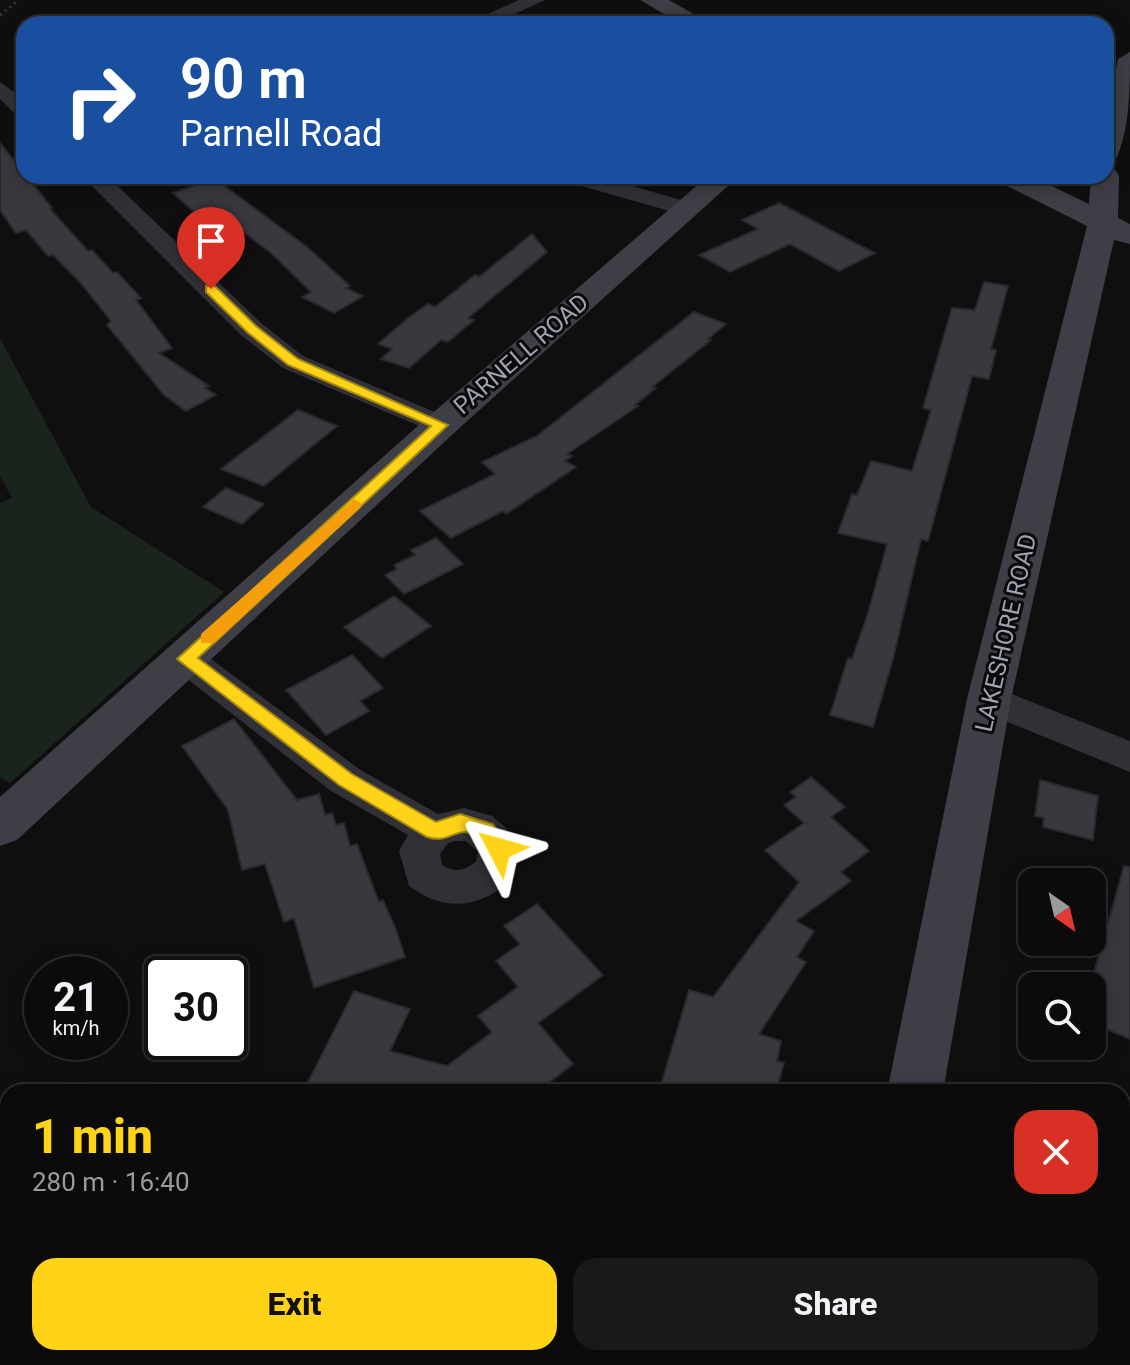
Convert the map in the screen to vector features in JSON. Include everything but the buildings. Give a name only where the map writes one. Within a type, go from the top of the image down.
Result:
[{"type":"main road","points":[[651,0],[683,16]]},
{"type":"main road","points":[[1114,133],[1130,59]]},
{"type":"main road","name":"PARNELL ROAD","points":[[0,826],[441,425],[716,184]]},
{"type":"main road","points":[[1025,184],[1116,229]]},
{"type":"main road","name":"LAKESHORE ROAD","points":[[917,1084],[989,699],[1112,263],[1116,229],[1107,184]]},
{"type":"street","points":[[496,16],[536,0]]},
{"type":"street","points":[[0,88],[16,103]]},
{"type":"street","points":[[113,184],[251,329],[293,362],[441,425]]},
{"type":"street","points":[[600,184],[687,209]]},
{"type":"street","points":[[186,659],[345,780],[434,831]]},
{"type":"street","points":[[989,699],[1130,757]]},
{"type":"path","points":[[0,15],[19,0]]},
{"type":"shaded area","points":[[0,338],[91,507],[224,592],[10,783],[0,777],[0,503],[12,498],[0,476]]},
{"type":"slow traffic","points":[[208,639],[354,504]]},
{"type":"route","points":[[211,289],[251,329],[293,362],[441,425],[186,659],[345,780],[434,831],[460,822],[485,829],[499,849]]}]
